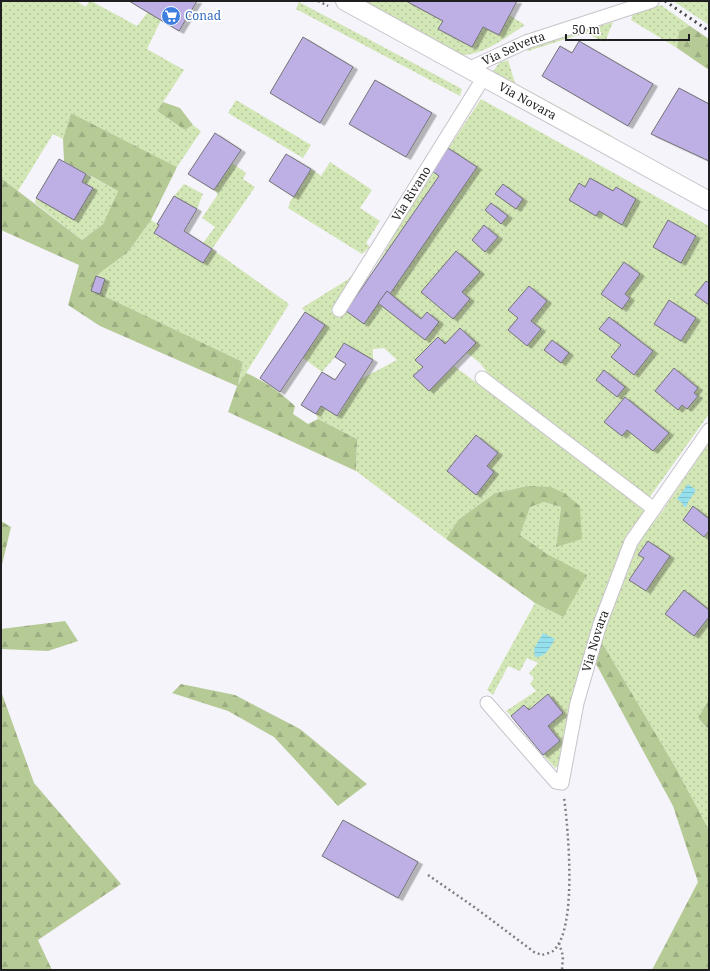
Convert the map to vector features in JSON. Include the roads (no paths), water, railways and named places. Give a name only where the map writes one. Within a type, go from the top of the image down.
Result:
[{"type":"main road","name":"Via Novara","points":[[345,1],[709,201]]},
{"type":"street","name":"Via Selvetta","points":[[468,69],[526,42],[652,1]]},
{"type":"street","name":"Via Rivano","points":[[339,310],[484,77]]},
{"type":"street","points":[[482,378],[654,509]]},
{"type":"street","name":"Via Novara","points":[[487,703],[556,782],[562,783],[578,703],[600,624],[631,542],[709,430]]},
{"type":"water","points":[[688,484],[696,490],[687,506],[684,507],[677,499]]},
{"type":"water","points":[[543,633],[555,639],[545,654],[535,657],[534,649]]},
{"type":"railway","points":[[665,1],[709,31]]},
{"type":"place","name":"Conad","points":[[171,16]]}]
